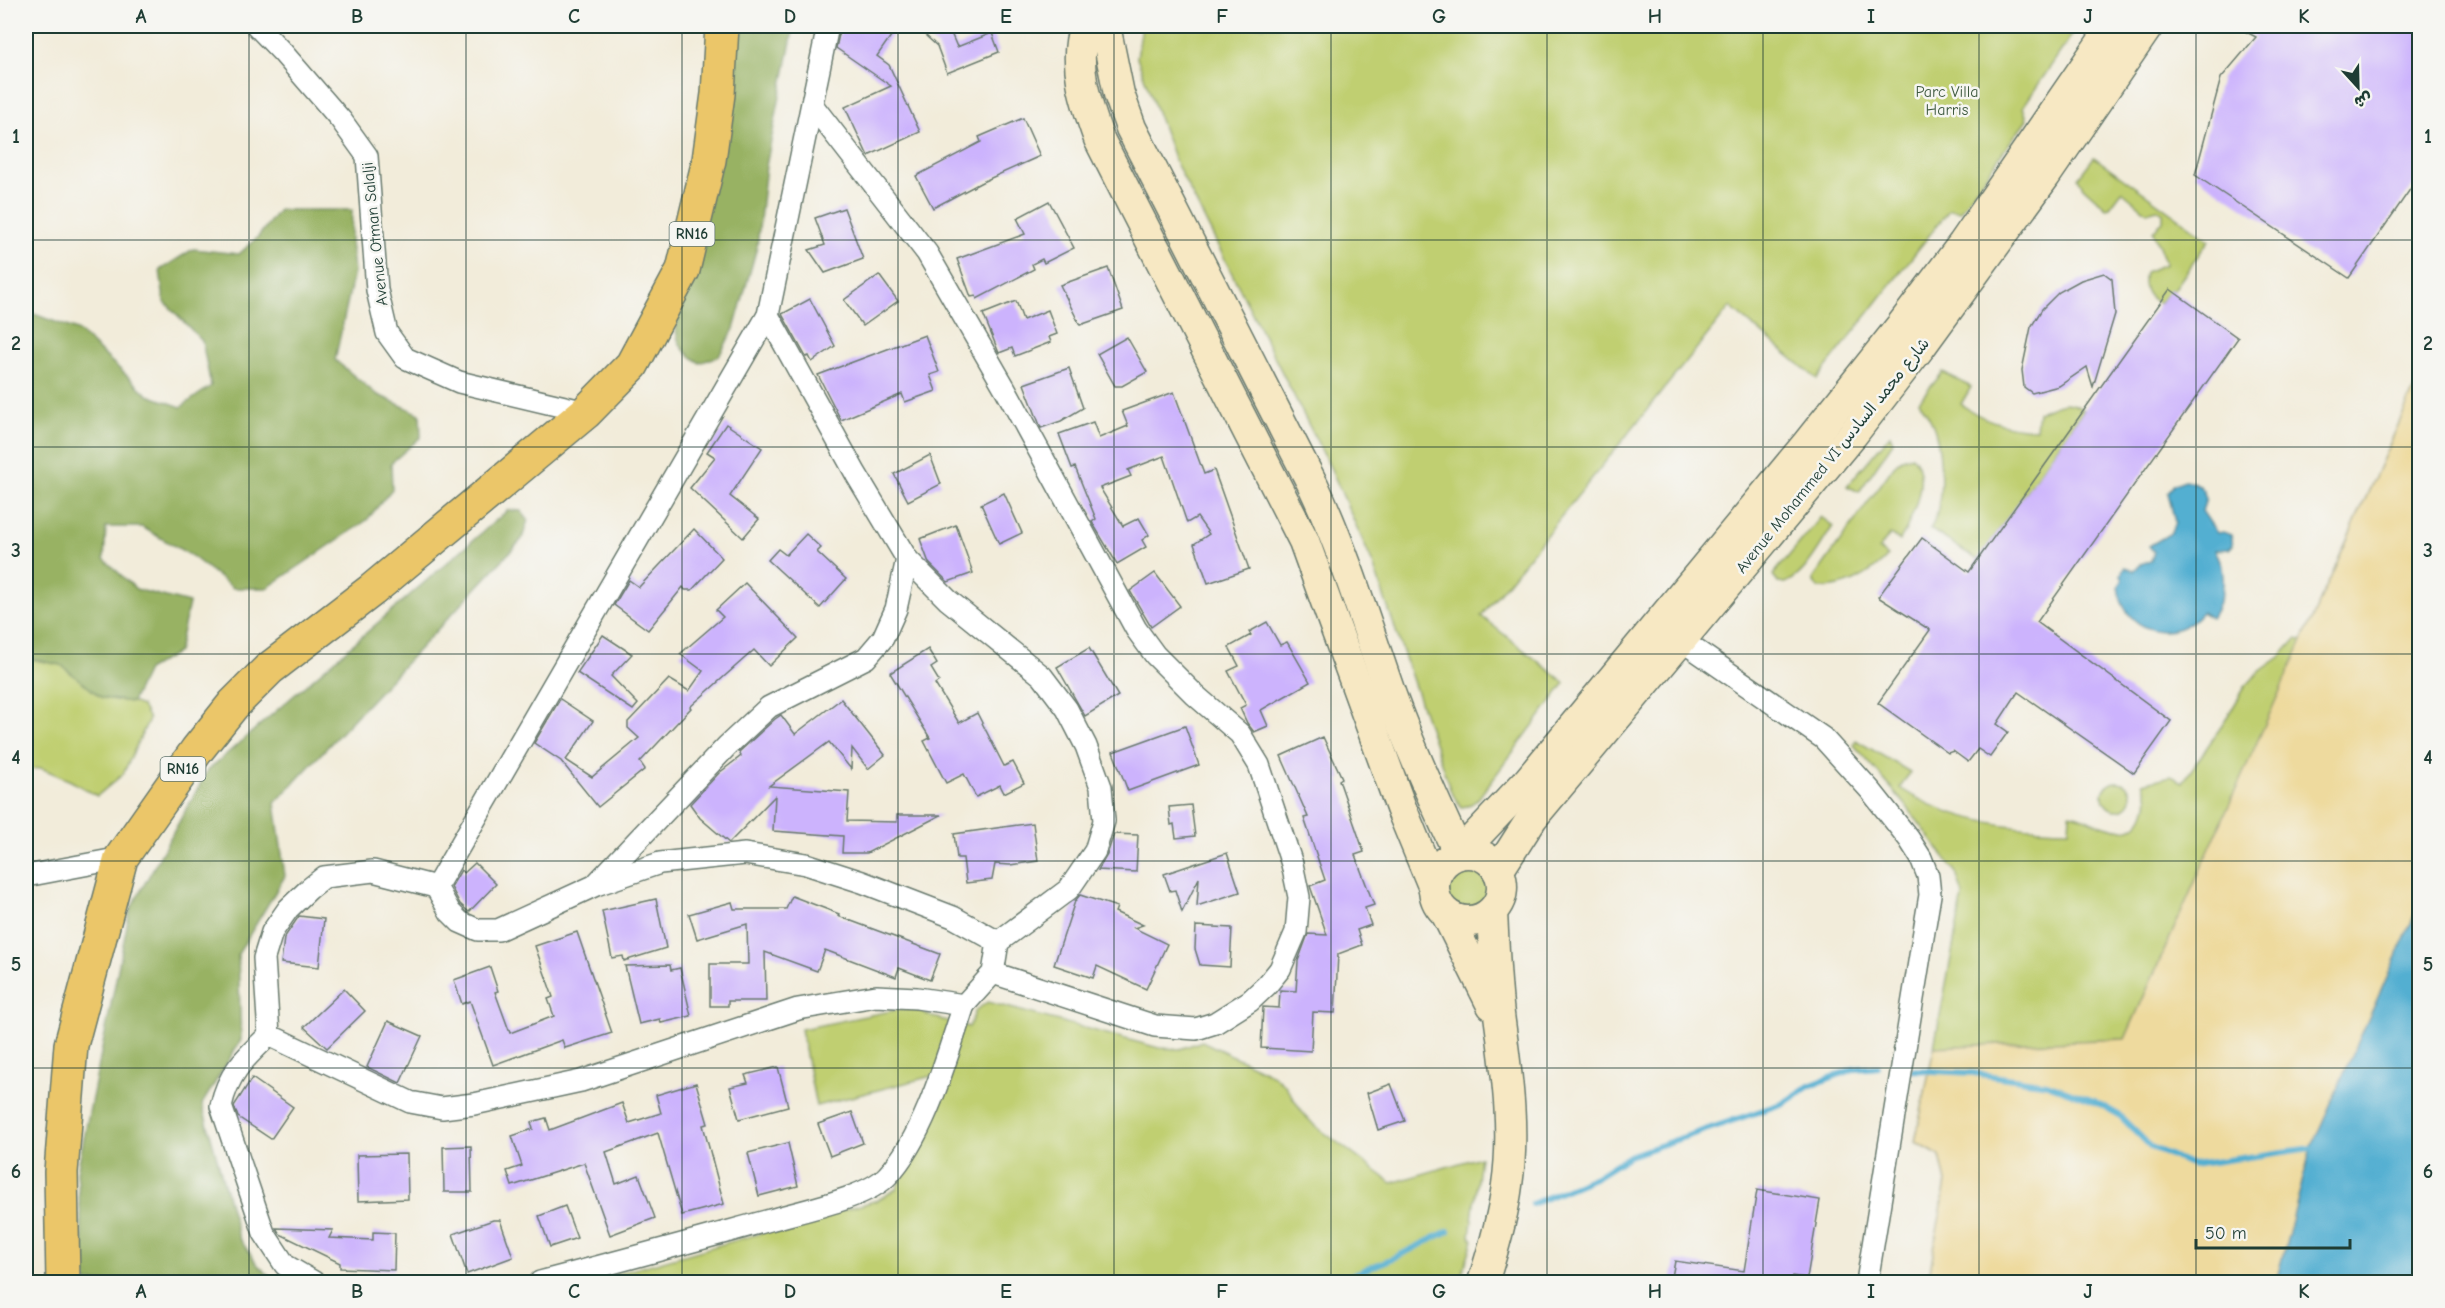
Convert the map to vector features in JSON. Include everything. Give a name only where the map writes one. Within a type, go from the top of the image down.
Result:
[{"type":"main road","name":"RN16","points":[[63,1282],[61,1172],[71,1045],[121,858],[204,741],[233,705],[269,669],[372,591],[586,412],[632,365],[683,270],[710,160],[718,94],[722,26]]},
{"type":"main road","points":[[1085,26],[1079,62],[1087,101],[1099,139],[1304,541],[1401,808],[1434,888]]},
{"type":"main road","points":[[1106,26],[1119,94],[1131,128],[1334,530],[1390,693],[1459,854]]},
{"type":"main road","name":"Avenue Mohammed VI شارع محمد السادس","points":[[1459,854],[1530,780],[1800,453],[1901,326],[1964,244],[2114,26]]},
{"type":"main road","name":"Avenue Mohammed VI شارع محمد السادس","points":[[1498,871],[1532,818],[1852,435],[1921,346],[2045,176],[2148,26]]},
{"type":"main road","points":[[1447,915],[1470,922],[1482,919],[1492,912],[1499,903],[1502,881],[1491,862],[1470,853],[1459,854],[1449,859],[1441,867],[1435,877],[1434,888],[1435,898],[1447,915],[1500,1021]]},
{"type":"main road","points":[[1483,1282],[1499,1230],[1508,1184],[1510,1142],[1507,1072],[1500,1021],[1492,912]]},
{"type":"street","name":"Avenue Otman Salalji","points":[[257,26],[284,53],[341,120],[367,156],[377,290],[387,333],[405,358],[459,382],[586,412]]},
{"type":"street","points":[[436,887],[768,315],[828,26]]},
{"type":"street","points":[[813,106],[927,253],[1006,390],[1136,629],[1155,655],[1194,695],[1240,734],[1245,742],[1259,765],[1292,864],[1299,897],[1296,932],[1280,969],[1250,1001],[1215,1023],[1196,1029],[1155,1026],[993,973]]},
{"type":"street","points":[[540,1282],[815,1207],[877,1185],[888,1176],[899,1161],[923,1117],[935,1090],[964,1005],[993,973],[998,942],[1069,889],[1095,851],[1104,821],[1101,787],[1086,746],[1067,709],[1042,676],[948,600],[907,559],[856,474],[768,315]]},
{"type":"street","points":[[596,885],[727,747],[770,707],[866,658],[883,638],[896,609],[907,559]]},
{"type":"street","points":[[1681,640],[1822,738],[1871,790],[1909,839],[1921,858],[1928,876],[1930,895],[1867,1282]]},
{"type":"street","points":[[314,1282],[285,1265],[264,1233],[221,1106],[225,1086],[236,1070],[269,1035],[264,958],[272,932],[288,909],[324,877],[373,871],[436,887],[450,912],[460,922],[478,930],[498,930],[596,885],[660,862],[745,855],[806,864],[862,882],[953,917],[998,942]]},
{"type":"street","points":[[26,876],[121,858]]},
{"type":"street","points":[[269,1035],[410,1102],[442,1108],[474,1104],[581,1080],[798,1010],[876,996],[917,998],[964,1005]]},
{"type":"green space","points":[[733,26],[794,26],[766,166],[757,247],[734,329],[719,356],[700,363],[681,346],[676,327],[691,283]]},
{"type":"green space","name":"Parc Villa Harris","points":[[1142,26],[2078,26],[2023,107],[2027,119],[1960,211],[1949,210],[1817,379],[1730,307],[1481,616],[1565,683],[1477,800],[1468,806],[1461,807],[1451,792],[1373,564],[1331,469],[1176,163],[1137,58]]},
{"type":"green space","points":[[2094,157],[2209,240],[2173,291],[2170,290],[2160,303],[2148,295],[2144,282],[2145,272],[2166,264],[2153,231],[2163,222],[2163,213],[2157,209],[2147,212],[2122,191],[2110,207],[2106,208],[2083,187],[2078,178]]},
{"type":"green space","points":[[279,210],[352,210],[351,241],[354,272],[335,360],[376,394],[420,414],[421,437],[391,463],[392,489],[367,520],[267,588],[233,588],[192,556],[142,527],[106,527],[104,559],[136,589],[189,603],[178,652],[147,670],[132,702],[102,698],[61,665],[26,658],[26,311],[77,330],[148,395],[181,407],[211,386],[202,341],[164,301],[160,270],[193,249],[239,254],[258,237]]},
{"type":"green space","points":[[1943,372],[1971,387],[1961,404],[1978,415],[2006,425],[2036,429],[2038,412],[2066,403],[2084,410],[1978,560],[1930,529],[1938,508],[1940,467],[1934,427],[1919,401]]},
{"type":"green space","points":[[1890,435],[1893,442],[1859,492],[1847,486]]},
{"type":"green space","points":[[1912,456],[1918,464],[1920,486],[1914,510],[1900,541],[1890,534],[1879,549],[1888,556],[1873,570],[1857,580],[1829,588],[1818,588],[1814,578],[1894,466],[1902,459]]},
{"type":"green space","points":[[508,510],[521,511],[528,520],[522,539],[275,803],[285,876],[238,954],[241,1040],[202,1104],[239,1238],[258,1265],[276,1282],[86,1282],[77,1172],[130,910],[208,770]]},
{"type":"green space","points":[[1821,517],[1833,526],[1817,552],[1794,578],[1778,583],[1773,575]]},
{"type":"green space","points":[[2296,639],[2303,641],[2125,1039],[1934,1047],[1963,895],[1956,873],[1905,804],[1854,745],[1856,740],[1910,772],[1900,788],[1919,799],[1960,816],[2025,828],[2069,830],[2070,814],[2110,828],[2129,829],[2138,824],[2146,810],[2148,799],[2143,783],[2171,776],[2183,782],[2225,721],[2245,687],[2259,672],[2280,657]]},
{"type":"green space","points":[[26,658],[61,665],[102,698],[132,702],[142,706],[149,719],[123,774],[97,796],[41,768],[26,770]]},
{"type":"green space","points":[[2117,782],[2127,786],[2131,796],[2127,806],[2117,810],[2107,806],[2103,796],[2107,786]]},
{"type":"green space","points":[[1467,864],[1483,871],[1490,887],[1483,903],[1467,910],[1451,903],[1444,887],[1451,871]]},
{"type":"green space","points":[[988,1002],[1159,1048],[1180,1049],[1202,1041],[1273,1075],[1285,1085],[1302,1112],[1314,1125],[1392,1183],[1480,1157],[1470,1236],[1473,1240],[1460,1282],[589,1282],[878,1200],[896,1189],[948,1083],[932,1076],[816,1106],[801,1029],[910,1007],[933,1017],[969,1027],[976,1010]]},
{"type":"sand","points":[[2419,378],[2419,905],[2311,1148],[2276,1282],[1928,1282],[1946,1182],[1940,1156],[1915,1142],[1934,1047],[2125,1039]]},
{"type":"water","points":[[2185,480],[2201,488],[2206,499],[2202,511],[2217,533],[2223,532],[2231,535],[2233,545],[2229,549],[2215,550],[2222,567],[2223,584],[2219,602],[2211,618],[2202,612],[2191,623],[2178,629],[2164,631],[2151,629],[2139,624],[2129,615],[2118,587],[2123,580],[2121,575],[2124,568],[2134,571],[2140,564],[2151,561],[2154,552],[2149,546],[2171,533],[2175,522],[2168,493],[2174,484]]},
{"type":"water","points":[[2419,905],[2419,1282],[2276,1282],[2311,1148]]},
{"type":"building","points":[[843,26],[898,26],[877,56],[889,65],[920,132],[868,156],[845,107],[891,86],[836,48]]},
{"type":"building","points":[[915,26],[948,26],[957,47],[992,33],[999,52],[947,73],[937,46]]},
{"type":"building","points":[[2235,26],[2420,26],[2420,175],[2349,278],[2195,175],[2221,78],[2256,37]]},
{"type":"building","points":[[1023,118],[1040,156],[982,182],[933,208],[916,176],[981,142],[979,137]]},
{"type":"building","points":[[1049,201],[1074,248],[1044,263],[1042,259],[1032,264],[1034,269],[977,299],[976,296],[971,297],[957,259],[1025,234],[1017,218]]},
{"type":"building","points":[[844,208],[863,259],[825,273],[809,250],[825,245],[815,218]]},
{"type":"building","points":[[1108,268],[1123,310],[1080,325],[1060,285]]},
{"type":"building","points":[[2104,273],[2112,279],[2115,314],[2093,387],[2087,367],[2059,386],[2032,393],[2024,387],[2022,370],[2031,327],[2042,309],[2059,292],[2081,280]]},
{"type":"building","points":[[879,275],[898,301],[863,326],[844,300]]},
{"type":"building","points":[[2170,289],[2238,338],[2037,622],[2171,721],[2134,773],[2018,692],[1997,724],[2008,732],[1990,757],[1978,749],[1968,762],[1953,751],[1948,753],[1878,703],[1930,630],[1878,597],[1922,538],[1969,572]]},
{"type":"building","points":[[810,299],[835,346],[812,362],[809,356],[806,357],[782,314]]},
{"type":"building","points":[[1016,301],[1023,320],[1048,310],[1057,334],[1049,337],[1051,342],[1015,356],[1012,348],[999,353],[983,314]]},
{"type":"building","points":[[925,335],[939,372],[930,375],[936,391],[905,402],[902,394],[841,420],[818,375]]},
{"type":"building","points":[[1127,337],[1147,372],[1122,386],[1115,386],[1097,354]]},
{"type":"building","points":[[1069,368],[1083,408],[1061,421],[1041,428],[1024,384]]},
{"type":"building","points":[[1174,392],[1204,474],[1214,470],[1249,569],[1208,583],[1194,544],[1209,534],[1197,517],[1187,523],[1164,456],[1128,470],[1131,476],[1100,488],[1123,526],[1139,518],[1149,535],[1142,540],[1146,547],[1117,564],[1092,522],[1096,519],[1059,434],[1093,422],[1099,438],[1128,426],[1122,411]]},
{"type":"building","points":[[726,424],[762,448],[730,496],[759,519],[743,538],[690,488],[715,457],[707,452]]},
{"type":"building","points":[[930,455],[941,484],[908,501],[894,474]]},
{"type":"building","points":[[1004,493],[1022,533],[999,544],[981,504]]},
{"type":"building","points":[[956,525],[973,573],[948,582],[929,563],[920,539]]},
{"type":"building","points":[[694,529],[722,558],[692,590],[685,590],[683,587],[648,630],[614,605],[629,580],[639,587]]},
{"type":"building","points":[[806,534],[821,548],[817,552],[846,579],[820,608],[768,560],[778,549],[786,555]]},
{"type":"building","points":[[1155,573],[1180,606],[1151,627],[1130,591]]},
{"type":"building","points":[[745,583],[798,638],[769,666],[754,650],[690,707],[640,762],[645,769],[598,807],[561,761],[534,743],[560,699],[593,721],[566,760],[592,777],[639,738],[628,728],[628,722],[669,679],[689,691],[703,671],[680,654],[723,617],[716,610]]},
{"type":"building","points":[[1267,622],[1280,645],[1287,642],[1310,682],[1261,710],[1268,726],[1254,732],[1240,708],[1246,705],[1228,671],[1239,666],[1229,647],[1251,635],[1249,632]]},
{"type":"building","points":[[603,635],[632,654],[611,676],[638,704],[633,710],[577,673]]},
{"type":"building","points":[[1089,648],[1118,696],[1085,716],[1057,667]]},
{"type":"building","points":[[928,649],[937,664],[931,668],[939,681],[935,684],[959,723],[977,713],[1004,766],[1013,762],[1024,783],[1004,793],[1000,785],[976,797],[964,774],[946,783],[924,741],[930,738],[890,673]]},
{"type":"building","points":[[841,699],[885,755],[868,769],[852,748],[851,769],[829,742],[769,786],[849,792],[847,821],[897,822],[897,815],[941,815],[867,853],[842,853],[843,836],[773,831],[775,796],[729,843],[700,818],[690,804],[719,773],[741,756],[739,752],[775,719],[781,715],[795,734]]},
{"type":"building","points":[[1185,726],[1199,765],[1128,791],[1113,752]]},
{"type":"building","points":[[1323,737],[1342,778],[1339,780],[1364,852],[1355,855],[1374,905],[1365,908],[1371,925],[1357,930],[1362,945],[1338,954],[1335,1013],[1313,1012],[1311,1051],[1261,1048],[1263,1007],[1279,1008],[1280,990],[1296,991],[1298,961],[1308,934],[1327,935],[1310,886],[1325,880],[1304,818],[1308,817],[1281,756]]},
{"type":"building","points":[[1191,805],[1195,836],[1176,838],[1174,824],[1171,825],[1169,807]]},
{"type":"building","points":[[1033,823],[1038,861],[1010,865],[995,864],[992,880],[966,883],[963,858],[957,858],[954,834]]},
{"type":"building","points":[[1114,834],[1138,835],[1136,872],[1098,870],[1107,855]]},
{"type":"building","points":[[1227,853],[1240,892],[1197,906],[1199,878],[1182,912],[1175,890],[1170,891],[1164,874]]},
{"type":"building","points":[[475,863],[496,884],[469,912],[460,904],[451,887],[461,870],[464,873]]},
{"type":"building","points":[[1080,895],[1117,907],[1115,912],[1143,925],[1134,928],[1167,944],[1146,989],[1097,966],[1093,978],[1054,965],[1075,901]]},
{"type":"building","points":[[792,896],[839,914],[838,916],[940,954],[930,980],[899,968],[896,977],[825,950],[817,971],[765,952],[766,1001],[728,1001],[728,1006],[710,1006],[710,964],[748,964],[747,924],[697,939],[689,914],[732,902],[734,909],[786,909]]},
{"type":"building","points":[[656,899],[666,948],[624,961],[623,956],[612,958],[602,911]]},
{"type":"building","points":[[299,916],[324,919],[319,967],[281,963],[284,938]]},
{"type":"building","points":[[1196,926],[1232,928],[1230,967],[1200,965],[1195,949]]},
{"type":"building","points":[[577,932],[612,1033],[565,1048],[562,1040],[493,1065],[470,1001],[462,1004],[454,980],[490,967],[498,991],[495,992],[510,1033],[554,1016],[548,999],[553,997],[535,946]]},
{"type":"building","points":[[670,965],[671,970],[680,968],[691,1016],[661,1023],[660,1019],[639,1024],[625,966]]},
{"type":"building","points":[[344,989],[365,1011],[327,1048],[304,1027]]},
{"type":"building","points":[[388,1021],[422,1036],[400,1083],[367,1067]]},
{"type":"building","points":[[778,1067],[788,1106],[739,1119],[730,1087],[748,1083],[745,1075]]},
{"type":"building","points":[[252,1078],[293,1107],[271,1139],[238,1117],[234,1106]]},
{"type":"building","points":[[696,1083],[708,1124],[703,1125],[724,1204],[682,1215],[658,1133],[606,1152],[616,1184],[639,1175],[655,1218],[610,1235],[584,1163],[512,1186],[507,1171],[522,1166],[512,1136],[533,1129],[531,1122],[546,1118],[550,1130],[622,1103],[629,1123],[661,1113],[656,1095]]},
{"type":"building","points":[[1391,1084],[1405,1121],[1378,1130],[1367,1093]]},
{"type":"building","points":[[852,1112],[863,1143],[830,1156],[818,1124]]},
{"type":"building","points":[[788,1143],[798,1186],[759,1196],[748,1153]]},
{"type":"building","points":[[471,1146],[472,1192],[444,1192],[443,1147]]},
{"type":"building","points":[[407,1154],[408,1199],[358,1201],[357,1155]]},
{"type":"building","points":[[1757,1190],[1820,1200],[1807,1278],[1792,1276],[1792,1282],[1671,1282],[1675,1261],[1744,1271]]},
{"type":"building","points":[[565,1206],[577,1238],[550,1247],[539,1216]]},
{"type":"building","points":[[493,1220],[500,1220],[513,1257],[467,1274],[453,1234]]},
{"type":"building","points":[[276,1228],[333,1230],[329,1238],[373,1240],[373,1232],[395,1233],[394,1270],[340,1268],[340,1263],[280,1234]]},
{"type":"waterway","points":[[1532,1204],[1596,1177],[1629,1156],[1784,1103],[1809,1086],[1853,1069],[1878,1067]]},
{"type":"waterway","points":[[1913,1070],[1973,1073],[2047,1084],[2094,1101],[2119,1115],[2151,1147],[2192,1165],[2311,1148]]},
{"type":"waterway","points":[[1334,1282],[1396,1257],[1448,1231]]}]
